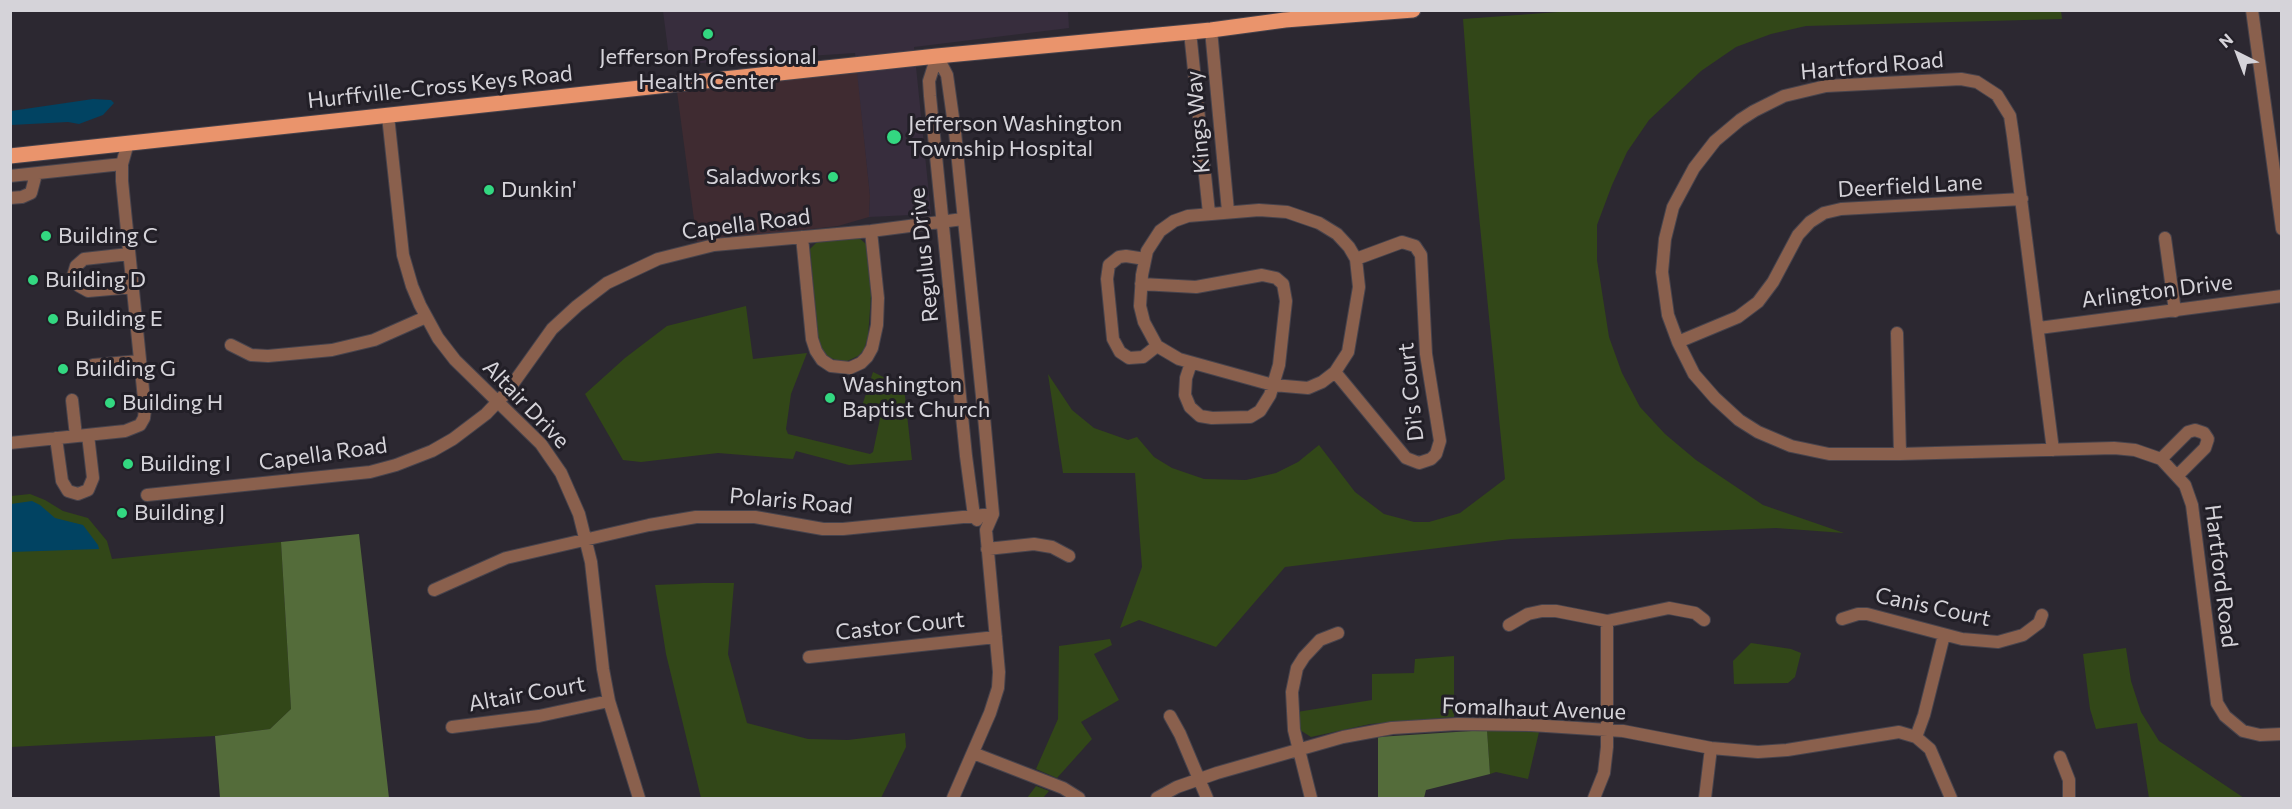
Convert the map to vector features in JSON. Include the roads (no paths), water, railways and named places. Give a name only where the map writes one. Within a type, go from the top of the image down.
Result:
[{"type":"main road","name":"Hurffville-Cross Keys Road","points":[[10,156],[937,56],[1211,30],[1285,20],[1413,10]]},
{"type":"street","points":[[2252,10],[2282,229]]},
{"type":"street","name":"Kings Way","points":[[1211,30],[1228,211]]},
{"type":"street","name":"Kings Way","points":[[1190,32],[1209,213]]},
{"type":"street","name":"Regulus Drive","points":[[937,56],[947,75],[955,136],[993,514],[986,530],[999,662],[998,688],[990,713],[953,798]]},
{"type":"street","name":"Regulus Drive","points":[[937,56],[929,81],[941,221],[974,516]]},
{"type":"street","name":"Hartford Road","points":[[2053,450],[2010,116],[1997,94],[1977,82],[1961,80],[1813,88],[1784,96],[1740,120],[1715,141],[1694,168],[1673,207],[1665,239],[1662,272],[1668,315],[1678,342],[1689,365],[1707,391],[1739,420],[1758,432],[1791,446],[1822,453],[1900,454],[2053,450],[2125,448],[2161,459],[2185,485],[2192,505],[2217,704],[2225,716],[2243,731],[2260,735],[2282,734]]},
{"type":"street","name":"Altair Drive","points":[[388,116],[403,255],[412,286],[426,317],[455,360],[533,436],[555,464],[575,502],[586,539],[609,701],[639,798]]},
{"type":"street","points":[[934,138],[955,136]]},
{"type":"street","points":[[10,443],[125,431],[140,425],[144,418],[145,409],[122,180],[122,164],[128,143]]},
{"type":"street","points":[[10,176],[122,164]]},
{"type":"street","points":[[10,198],[22,197],[31,193],[36,174]]},
{"type":"street","name":"Deerfield Lane","points":[[1678,342],[1738,317],[1758,302],[1773,282],[1801,230],[1824,213],[1841,209],[2022,200]]},
{"type":"street","points":[[1268,210],[1304,217],[1337,234],[1356,259],[1359,287],[1351,342],[1346,358],[1335,372],[1322,382],[1308,388],[1273,385],[1191,363],[1170,355],[1157,346],[1147,331],[1142,317],[1141,284],[1145,259],[1151,243],[1171,223],[1188,216],[1228,211],[1268,210]]},
{"type":"street","name":"Capella Road","points":[[147,495],[353,474],[396,465],[432,451],[453,439],[486,414],[498,402],[546,337],[564,317],[592,293],[622,275],[658,259],[695,248],[871,231],[963,219]]},
{"type":"street","points":[[802,237],[812,339],[816,351],[822,360],[831,366],[850,368],[867,357],[872,348],[877,325],[878,298],[871,231]]},
{"type":"street","points":[[2165,238],[2175,311]]},
{"type":"street","name":"Di's Court","points":[[1335,372],[1406,458],[1419,463],[1431,459],[1436,454],[1440,441],[1426,354],[1421,255],[1415,246],[1402,242],[1356,259]]},
{"type":"street","points":[[129,254],[84,259],[76,266],[73,276],[79,286],[87,291],[133,286]]},
{"type":"street","points":[[1145,259],[1119,257],[1109,265],[1107,279],[1113,339],[1120,352],[1129,358],[1143,357],[1157,346]]},
{"type":"street","points":[[1141,284],[1196,287],[1262,275],[1269,275],[1280,280],[1285,288],[1287,302],[1280,357],[1273,385],[1264,407],[1255,415],[1244,418],[1200,416],[1190,407],[1185,395],[1186,378],[1191,363]]},
{"type":"street","name":"Arlington Drive","points":[[2039,328],[2282,296]]},
{"type":"street","points":[[231,345],[245,352],[268,356],[332,350],[374,340],[426,317]]},
{"type":"street","points":[[1897,333],[1900,454]]},
{"type":"street","points":[[93,365],[140,361]]},
{"type":"street","points":[[56,438],[62,481],[68,491],[78,494],[88,490],[93,478],[72,400]]},
{"type":"street","points":[[2161,459],[2188,432],[2195,430],[2204,434],[2208,442],[2205,448],[2178,475]]},
{"type":"street","name":"Polaris Road","points":[[434,590],[506,558],[670,521],[707,516],[766,518],[823,529],[843,530],[993,514]]},
{"type":"street","points":[[974,516],[986,530]]},
{"type":"street","points":[[987,549],[1034,544],[1052,547],[1069,556]]},
{"type":"street","points":[[1509,625],[1528,614],[1542,611],[1556,611],[1607,621],[1670,608],[1695,613],[1704,620]]},
{"type":"street","name":"Canis Court","points":[[1842,619],[1867,614],[1944,635],[1986,642],[2010,639],[2032,629],[2042,615]]},
{"type":"street","points":[[1594,798],[1604,773],[1608,730],[1607,621]]},
{"type":"street","points":[[1311,798],[1292,717],[1292,692],[1298,668],[1304,657],[1320,640],[1338,633]]},
{"type":"street","points":[[1944,635],[1924,715],[1916,737],[1932,753],[1951,798]]},
{"type":"street","name":"Castor Court","points":[[809,657],[996,637]]},
{"type":"street","name":"Altair Court","points":[[452,727],[539,716],[609,701]]},
{"type":"street","points":[[1170,716],[1207,798]]},
{"type":"street","name":"Fomalhaut Avenue","points":[[1157,798],[1199,779],[1299,748],[1370,731],[1434,725],[1531,725],[1608,730],[1739,752],[1773,752],[1899,732],[1916,737]]},
{"type":"street","points":[[1705,798],[1711,748]]},
{"type":"street","points":[[973,753],[1063,788],[1079,798]]},
{"type":"street","points":[[2060,757],[2069,780],[2069,798]]},
{"type":"water","points":[[93,99],[111,100],[114,103],[103,115],[79,124],[68,122],[11,125],[11,111]]},
{"type":"water","points":[[32,501],[55,518],[83,525],[99,549],[11,552],[11,504]]},
{"type":"place","name":"Jefferson Professional Health Center","points":[[708,34]]},
{"type":"place","name":"Jefferson Washington Township Hospital","points":[[894,137]]},
{"type":"place","name":"Saladworks","points":[[833,177]]},
{"type":"place","name":"Dunkin'","points":[[489,190]]},
{"type":"place","name":"Building C","points":[[46,236]]},
{"type":"place","name":"Building D","points":[[33,280]]},
{"type":"place","name":"Building E","points":[[53,319]]},
{"type":"place","name":"Building G","points":[[63,369]]},
{"type":"place","name":"Washington Baptist Church","points":[[830,398]]},
{"type":"place","name":"Building H","points":[[110,403]]},
{"type":"place","name":"Building I","points":[[128,464]]},
{"type":"place","name":"Building J","points":[[122,513]]}]
